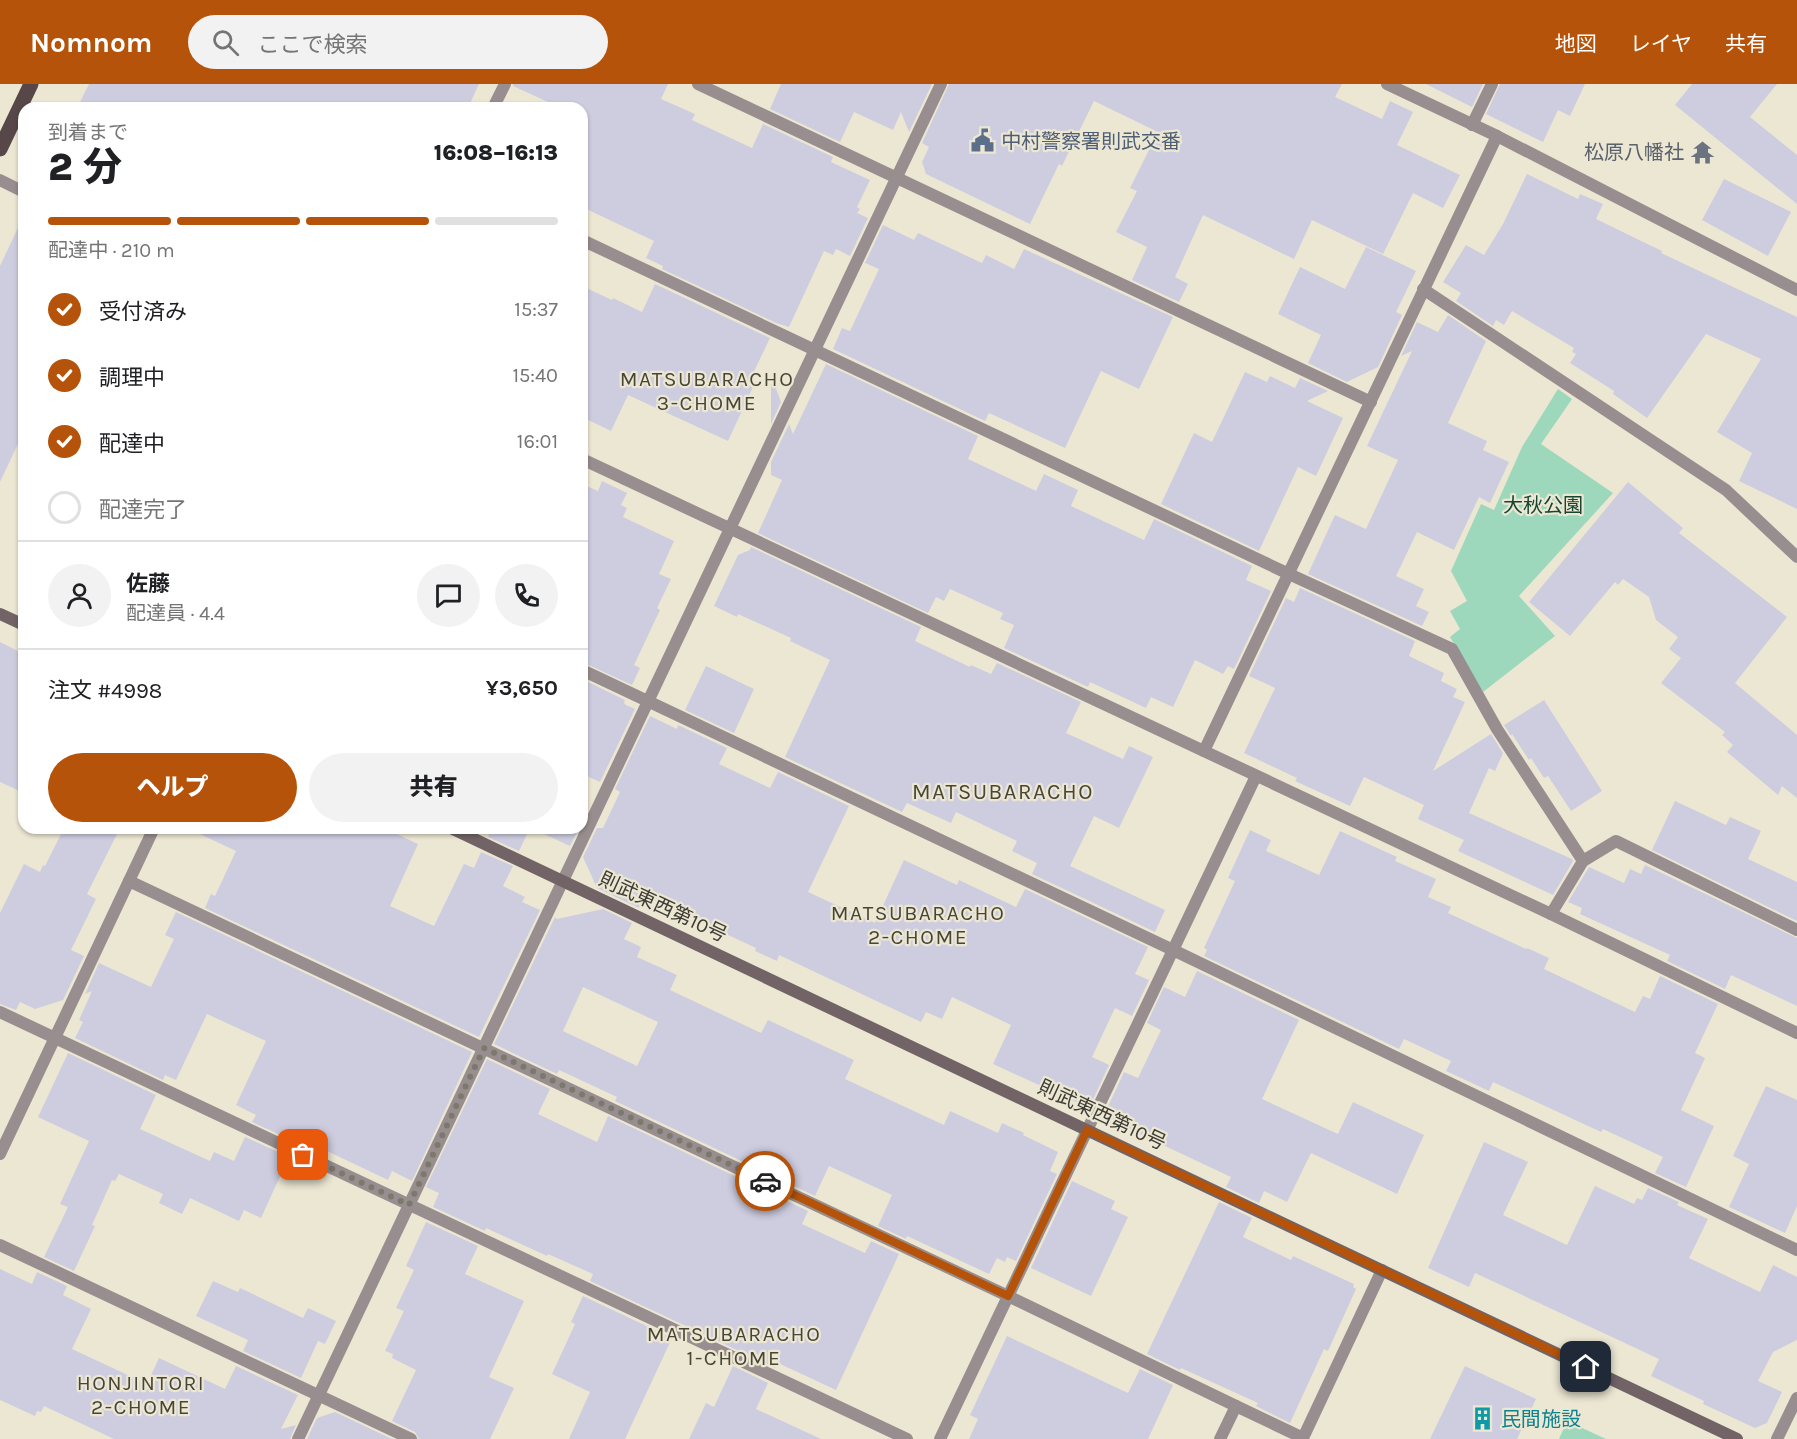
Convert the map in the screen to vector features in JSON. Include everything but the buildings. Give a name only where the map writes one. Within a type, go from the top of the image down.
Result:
[{"type":"main road","points":[[22,102],[31,84]]},
{"type":"main road","points":[[0,149],[18,111]]},
{"type":"street","points":[[497,102],[505,84]]},
{"type":"street","points":[[698,84],[1371,402]]},
{"type":"street","points":[[588,828],[941,84]]},
{"type":"street","points":[[1387,84],[1497,136],[1797,290]]},
{"type":"street","points":[[1472,125],[1492,84]]},
{"type":"street","points":[[1204,751],[1497,136]]},
{"type":"street","points":[[0,180],[18,189]]},
{"type":"street","points":[[588,243],[1288,574],[1452,649],[1497,729],[1583,861]]},
{"type":"street","points":[[1423,289],[1726,490],[1797,557]]},
{"type":"street","points":[[588,462],[1551,914],[1797,1033]]},
{"type":"street","points":[[0,614],[18,623]]},
{"type":"street","points":[[588,673],[1173,950],[1797,1250]]},
{"type":"street","points":[[940,1439],[1256,776]]},
{"type":"street","points":[[0,1154],[151,834]]},
{"type":"street","name":"則武東西第10号","points":[[464,834],[1737,1439]]},
{"type":"street","points":[[298,1439],[585,834]]},
{"type":"street","points":[[1551,914],[1583,861],[1616,841],[1797,930]]},
{"type":"street","points":[[129,881],[1008,1296],[1303,1438],[1382,1270]]},
{"type":"street","points":[[0,1012],[907,1439]]},
{"type":"street","points":[[0,1245],[411,1439]]},
{"type":"street","points":[[1777,1439],[1797,1398]]},
{"type":"street","points":[[1220,1439],[1236,1406]]},
{"type":"green space","name":"大秋公園","points":[[1558,389],[1572,399],[1541,444],[1613,493],[1519,596],[1555,636],[1483,692],[1450,637],[1460,629],[1450,611],[1467,601],[1451,571],[1481,504],[1494,510],[1522,447]]},
{"type":"green space","points":[[1567,1421],[1606,1439],[1559,1439]]},
{"type":"way so far","points":[[303,1155],[409,1205],[484,1048],[765,1181]]},
{"type":"place","name":"中村警察署則武交番","points":[[983,141]]},
{"type":"place","name":"松原八幡社","points":[[1702,152]]},
{"type":"place","name":"民間施設","points":[[1483,1419]]},
{"type":"district","name":"MATSUBARACHO 3-CHOME","points":[[707,391]]},
{"type":"district","name":"MATSUBARACHO","points":[[1003,792]]},
{"type":"district","name":"MATSUBARACHO 2-CHOME","points":[[918,925]]},
{"type":"district","name":"MATSUBARACHO 1-CHOME","points":[[734,1346]]},
{"type":"district","name":"HONJINTORI 2-CHOME","points":[[141,1395]]},
{"type":"route","points":[[765,1181],[1008,1296],[1087,1130],[1586,1367]]}]
